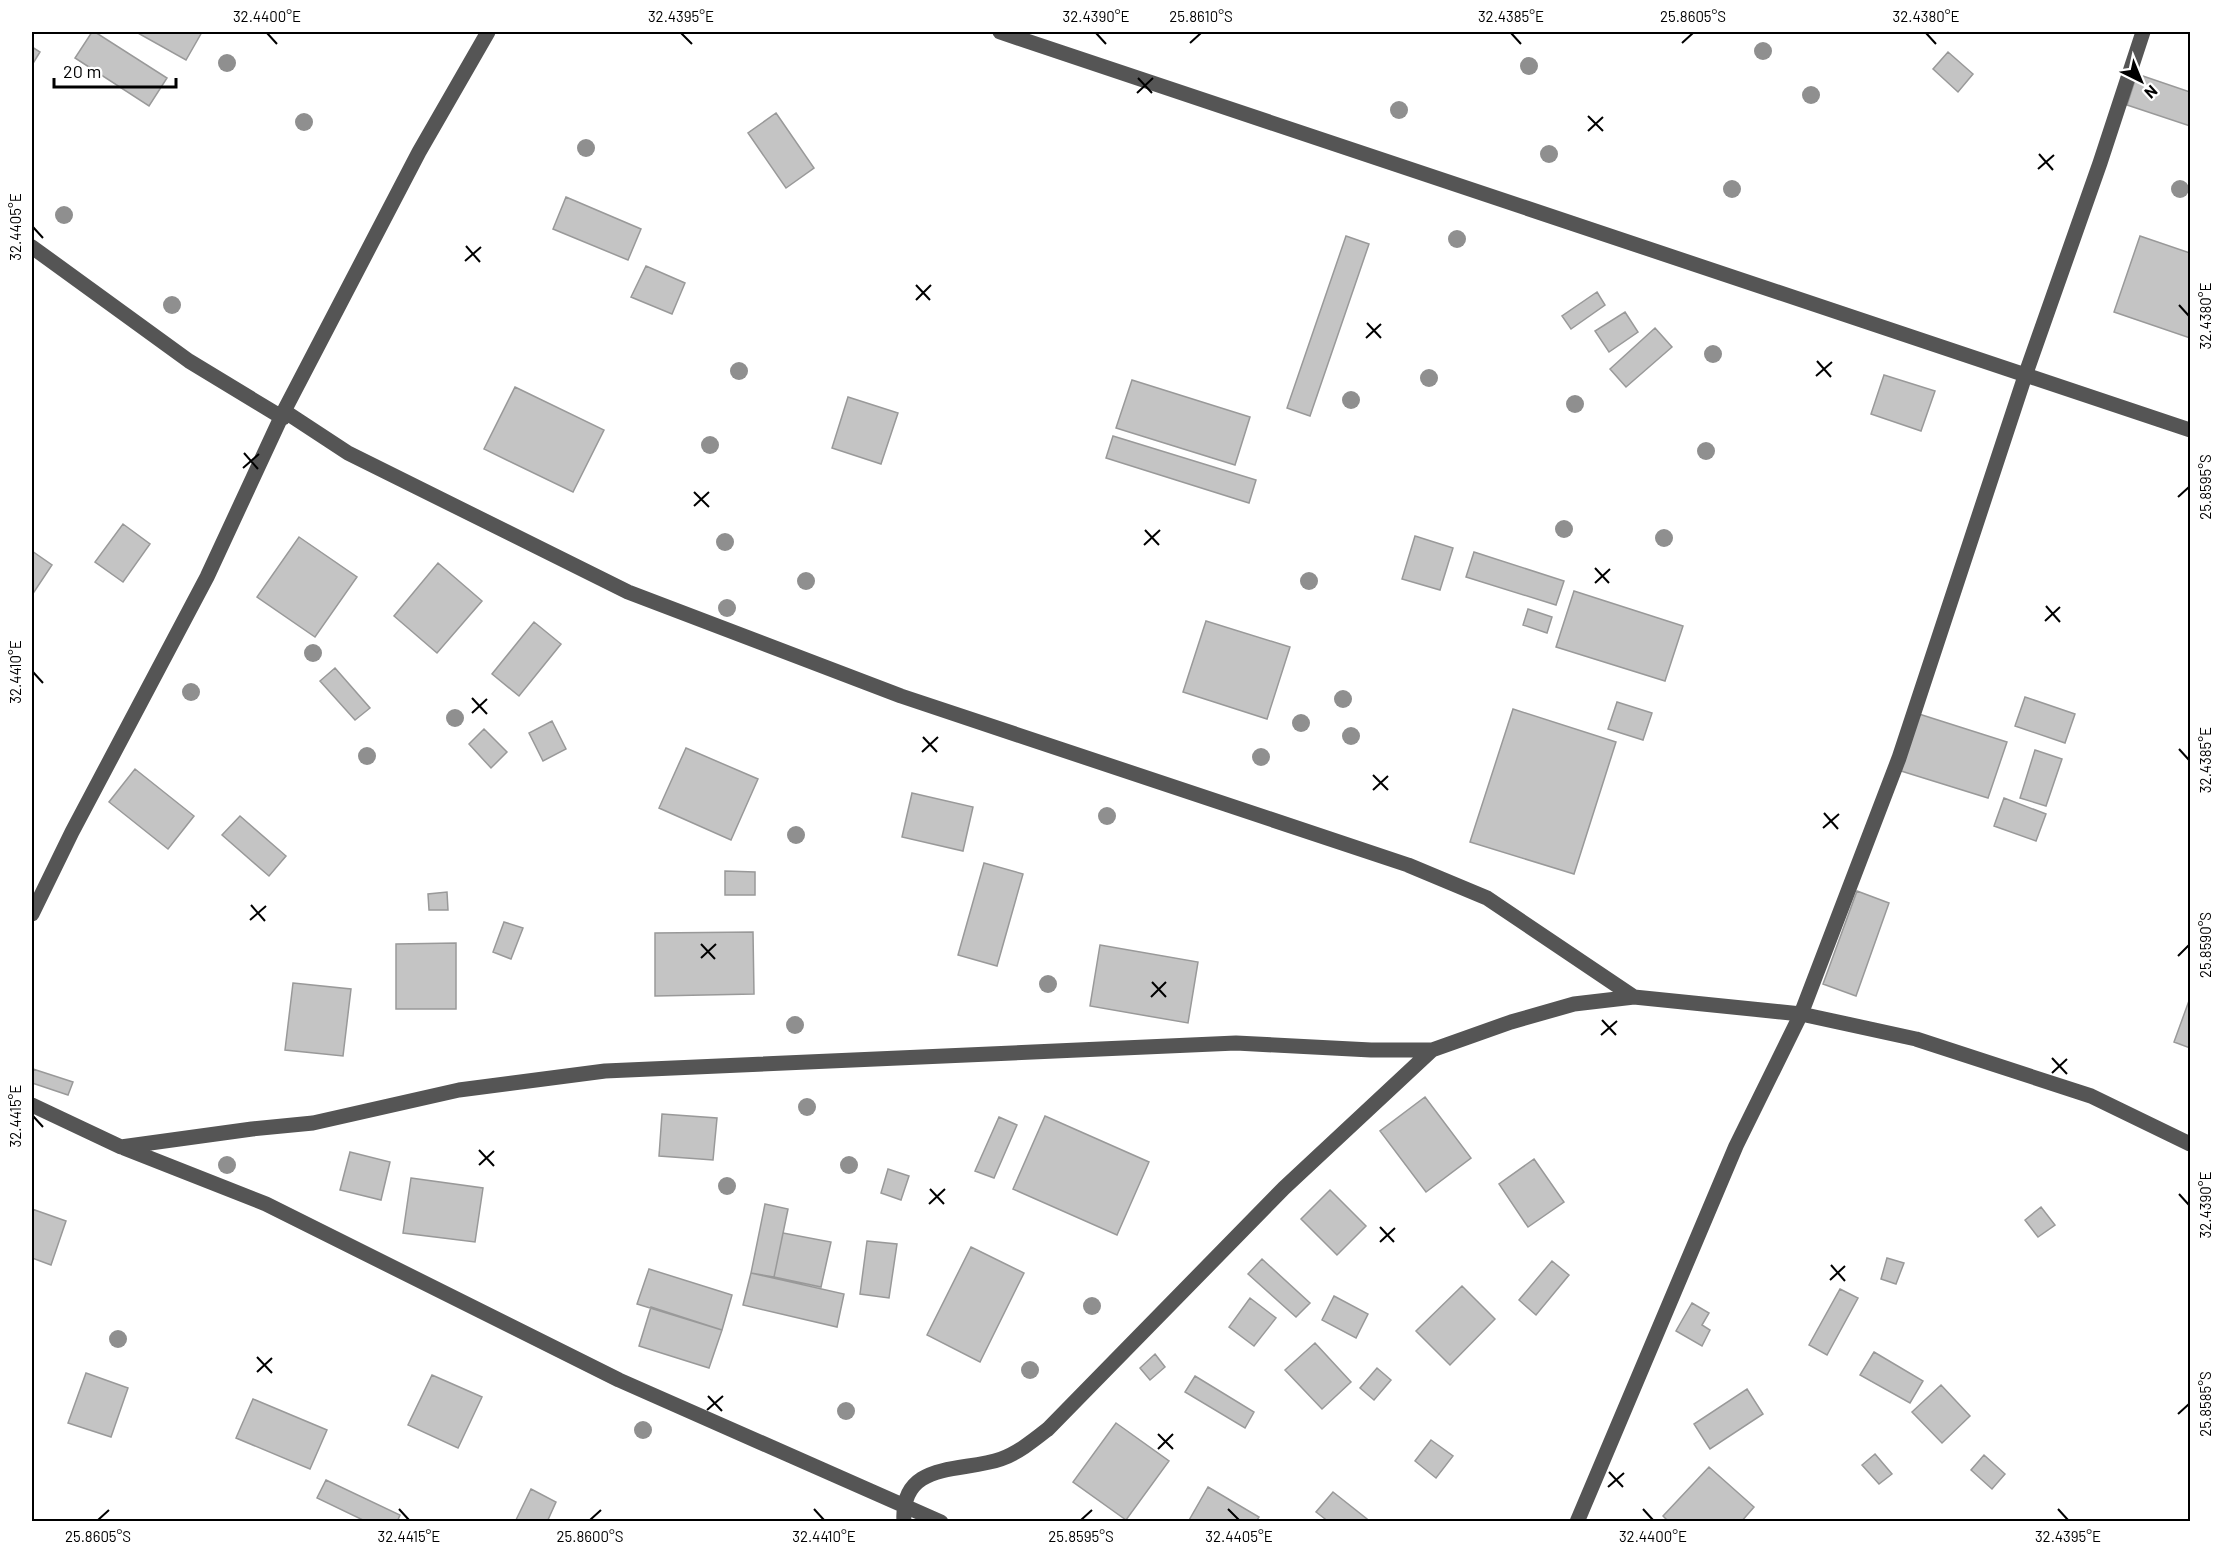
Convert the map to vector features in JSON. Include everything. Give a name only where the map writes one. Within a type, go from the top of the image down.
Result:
[{"type":"street","points":[[32,914],[72,832],[207,577],[284,415],[419,152],[488,32]]},
{"type":"street","points":[[1000,32],[2190,430]]},
{"type":"street","points":[[1577,1521],[1736,1146],[1802,1014],[1899,758],[2026,374],[2143,32]]},
{"type":"street","points":[[32,248],[189,361],[348,453],[628,592],[901,696],[1408,865],[1487,898],[1634,997]]},
{"type":"street","points":[[122,1147],[313,1123],[459,1090],[605,1071],[1236,1043],[1371,1050],[1432,1050],[1511,1022],[1574,1004],[1634,997],[1802,1014],[1916,1039],[2091,1096],[2190,1144]]},
{"type":"street","points":[[903,1514],[916,1482],[928,1474],[984,1464],[1003,1458],[1048,1429],[1284,1188],[1432,1050]]},
{"type":"street","points":[[32,1105],[122,1147],[266,1204],[619,1380],[903,1514],[941,1521]]},
{"type":"building","points":[[92,32],[167,78],[149,106],[75,58]]},
{"type":"building","points":[[136,32],[202,32],[186,60]]},
{"type":"building","points":[[32,47],[40,52],[32,65]]},
{"type":"building","points":[[1948,52],[1973,74],[1958,92],[1933,69]]},
{"type":"building","points":[[2137,74],[2190,92],[2190,126],[2127,105]]},
{"type":"building","points":[[776,113],[814,168],[786,188],[748,133]]},
{"type":"building","points":[[566,197],[641,229],[628,260],[553,229]]},
{"type":"building","points":[[1346,236],[1369,244],[1310,416],[1287,408]]},
{"type":"building","points":[[2140,236],[2190,253],[2190,338],[2114,312]]},
{"type":"building","points":[[646,266],[685,283],[672,314],[631,297]]},
{"type":"building","points":[[1597,292],[1605,305],[1571,329],[1562,316]]},
{"type":"building","points":[[1625,312],[1638,332],[1609,352],[1595,331]]},
{"type":"building","points":[[1655,328],[1672,347],[1626,387],[1610,369]]},
{"type":"building","points":[[1884,375],[1935,391],[1921,431],[1871,414]]},
{"type":"building","points":[[1132,380],[1250,417],[1235,465],[1116,428]]},
{"type":"building","points":[[515,387],[604,430],[573,492],[484,449]]},
{"type":"building","points":[[848,397],[898,413],[881,464],[832,448]]},
{"type":"building","points":[[1113,436],[1256,480],[1249,503],[1106,458]]},
{"type":"building","points":[[123,524],[150,544],[123,582],[95,562]]},
{"type":"building","points":[[1415,536],[1453,548],[1440,590],[1402,579]]},
{"type":"building","points":[[299,537],[357,577],[315,637],[257,597]]},
{"type":"building","points":[[32,551],[52,565],[32,595]]},
{"type":"building","points":[[1474,552],[1564,581],[1556,605],[1466,577]]},
{"type":"building","points":[[438,563],[482,601],[437,653],[394,616]]},
{"type":"building","points":[[1574,591],[1683,626],[1665,681],[1556,647]]},
{"type":"building","points":[[1528,609],[1552,617],[1547,633],[1523,625]]},
{"type":"building","points":[[1206,621],[1290,647],[1267,719],[1183,692]]},
{"type":"building","points":[[534,622],[561,644],[519,696],[492,674]]},
{"type":"building","points":[[335,668],[370,708],[355,720],[320,681]]},
{"type":"building","points":[[2025,697],[2075,714],[2065,743],[2015,726]]},
{"type":"building","points":[[1617,702],[1652,713],[1643,740],[1608,729]]},
{"type":"building","points":[[1513,709],[1616,742],[1574,874],[1470,842]]},
{"type":"building","points":[[1919,714],[2007,742],[1988,798],[1901,771]]},
{"type":"building","points":[[552,721],[566,749],[543,761],[529,733]]},
{"type":"building","points":[[484,729],[507,752],[491,768],[469,744]]},
{"type":"building","points":[[686,748],[758,779],[731,840],[659,808]]},
{"type":"building","points":[[2035,750],[2062,759],[2046,806],[2020,798]]},
{"type":"building","points":[[135,769],[194,816],[168,849],[109,802]]},
{"type":"building","points":[[912,793],[973,807],[963,851],[902,837]]},
{"type":"building","points":[[2004,798],[2046,814],[2036,841],[1994,826]]},
{"type":"building","points":[[240,816],[286,856],[269,876],[222,835]]},
{"type":"building","points":[[984,863],[1023,874],[997,966],[958,955]]},
{"type":"building","points":[[725,871],[755,872],[755,895],[725,895]]},
{"type":"building","points":[[1857,891],[1889,903],[1856,996],[1823,984]]},
{"type":"building","points":[[447,892],[448,910],[429,910],[428,894]]},
{"type":"building","points":[[504,922],[523,928],[511,959],[493,952]]},
{"type":"building","points":[[753,932],[754,994],[655,996],[655,933]]},
{"type":"building","points":[[456,943],[456,1009],[396,1009],[396,944]]},
{"type":"building","points":[[1100,945],[1198,962],[1188,1023],[1090,1006]]},
{"type":"building","points":[[293,983],[351,989],[343,1056],[285,1050]]},
{"type":"building","points":[[2190,998],[2190,1048],[2174,1042]]},
{"type":"building","points":[[33,1069],[73,1082],[68,1095],[32,1083]]},
{"type":"building","points":[[1425,1097],[1471,1158],[1426,1192],[1380,1131]]},
{"type":"building","points":[[662,1114],[717,1118],[713,1160],[659,1156]]},
{"type":"building","points":[[1045,1116],[1149,1162],[1117,1235],[1013,1189]]},
{"type":"building","points":[[999,1117],[1017,1125],[994,1178],[975,1171]]},
{"type":"building","points":[[350,1152],[390,1162],[381,1200],[340,1190]]},
{"type":"building","points":[[1534,1159],[1564,1202],[1528,1227],[1499,1184]]},
{"type":"building","points":[[888,1169],[909,1176],[901,1200],[881,1193]]},
{"type":"building","points":[[411,1178],[483,1188],[475,1242],[403,1233]]},
{"type":"building","points":[[1330,1190],[1366,1226],[1337,1255],[1301,1219]]},
{"type":"building","points":[[765,1204],[788,1209],[774,1277],[751,1273]]},
{"type":"building","points":[[2041,1207],[2055,1225],[2038,1237],[2025,1220]]},
{"type":"building","points":[[32,1209],[66,1221],[51,1265],[32,1258]]},
{"type":"building","points":[[783,1233],[831,1242],[821,1287],[774,1277]]},
{"type":"building","points":[[867,1241],[897,1244],[889,1298],[860,1294]]},
{"type":"building","points":[[971,1247],[1024,1273],[980,1362],[927,1335]]},
{"type":"building","points":[[1887,1258],[1904,1263],[1896,1284],[1881,1279]]},
{"type":"building","points":[[1262,1259],[1310,1303],[1296,1317],[1248,1274]]},
{"type":"building","points":[[1552,1261],[1569,1275],[1536,1315],[1519,1300]]},
{"type":"building","points":[[649,1269],[732,1295],[722,1330],[637,1304]]},
{"type":"building","points":[[751,1273],[844,1294],[837,1327],[743,1305]]},
{"type":"building","points":[[1462,1286],[1495,1319],[1450,1365],[1416,1331]]},
{"type":"building","points":[[1840,1289],[1858,1298],[1827,1355],[1809,1345]]},
{"type":"building","points":[[1334,1296],[1368,1314],[1356,1338],[1322,1320]]},
{"type":"building","points":[[1250,1298],[1276,1318],[1254,1346],[1229,1327]]},
{"type":"building","points":[[1692,1303],[1709,1313],[1702,1325],[1710,1330],[1702,1346],[1676,1331]]},
{"type":"building","points":[[651,1307],[722,1330],[709,1368],[639,1346]]},
{"type":"building","points":[[1315,1343],[1351,1382],[1322,1409],[1285,1370]]},
{"type":"building","points":[[1874,1352],[1923,1381],[1910,1403],[1860,1375]]},
{"type":"building","points":[[1155,1354],[1165,1367],[1150,1380],[1140,1368]]},
{"type":"building","points":[[1377,1368],[1391,1380],[1374,1400],[1360,1388]]},
{"type":"building","points":[[86,1373],[128,1388],[111,1437],[68,1423]]},
{"type":"building","points":[[432,1375],[482,1397],[458,1448],[408,1425]]},
{"type":"building","points":[[1195,1376],[1254,1412],[1245,1428],[1185,1392]]},
{"type":"building","points":[[1941,1385],[1970,1416],[1942,1443],[1912,1412]]},
{"type":"building","points":[[1747,1389],[1763,1414],[1710,1449],[1694,1424]]},
{"type":"building","points":[[253,1399],[327,1430],[310,1469],[236,1438]]},
{"type":"building","points":[[1116,1423],[1169,1461],[1126,1520],[1073,1482]]},
{"type":"building","points":[[1431,1440],[1453,1456],[1436,1478],[1415,1461]]},
{"type":"building","points":[[1875,1454],[1892,1474],[1879,1484],[1862,1465]]},
{"type":"building","points":[[1984,1455],[2005,1474],[1992,1489],[1971,1470]]},
{"type":"building","points":[[1709,1467],[1754,1507],[1741,1522],[1669,1522],[1663,1516]]},
{"type":"building","points":[[326,1480],[400,1515],[397,1522],[367,1522],[317,1498]]},
{"type":"building","points":[[1208,1487],[1259,1517],[1256,1522],[1188,1522]]},
{"type":"building","points":[[531,1489],[556,1502],[547,1522],[515,1522]]},
{"type":"building","points":[[1333,1492],[1367,1519],[1365,1522],[1329,1522],[1316,1512]]}]
